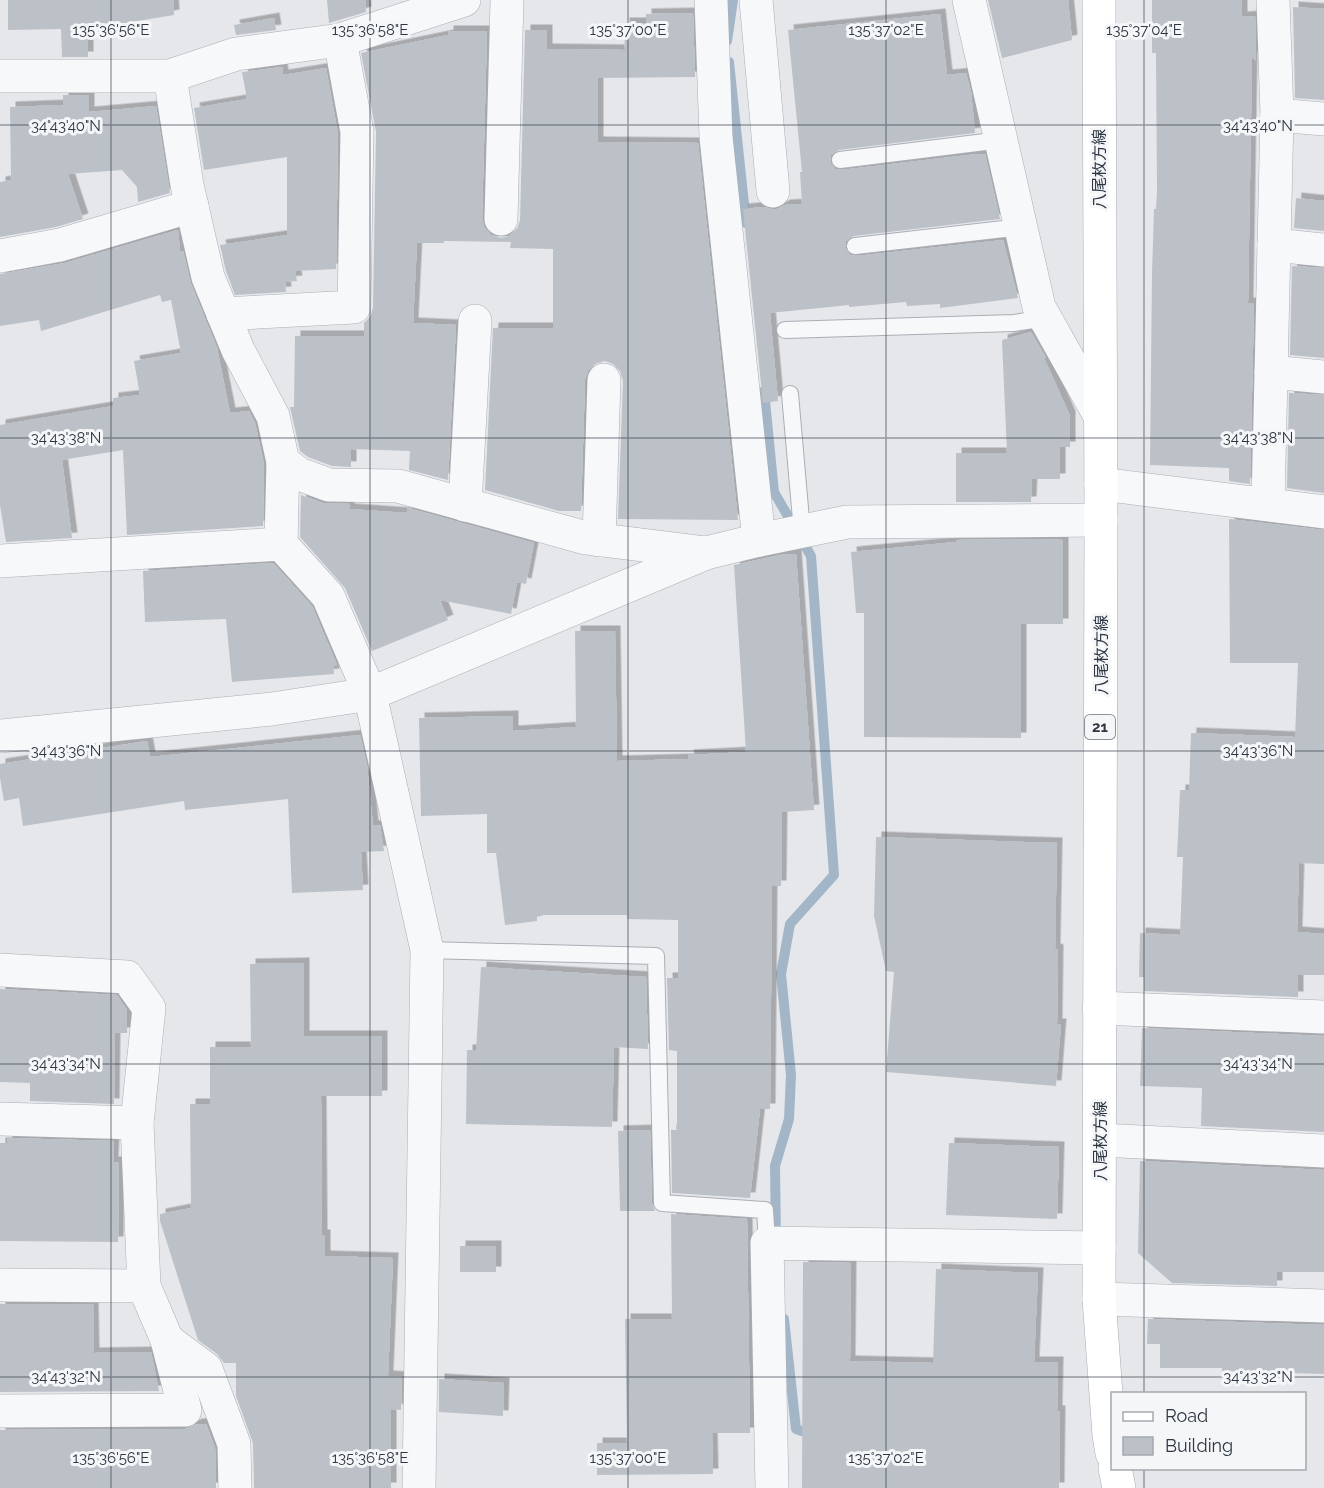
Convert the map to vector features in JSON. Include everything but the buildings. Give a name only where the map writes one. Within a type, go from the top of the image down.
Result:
[{"type":"main road","name":"八尾枚方線","points":[[1099,0],[1101,520],[1098,1299],[1111,1444]]},
{"type":"main road","points":[[1116,1470],[1119,1488]]},
{"type":"street","points":[[0,76],[170,76],[236,54],[340,40],[464,0]]},
{"type":"street","points":[[501,219],[507,0]]},
{"type":"street","points":[[711,0],[716,137],[759,540]]},
{"type":"street","points":[[756,0],[773,190]]},
{"type":"street","points":[[969,0],[1040,306],[1100,416]]},
{"type":"street","points":[[1268,504],[1276,115],[1273,0]]},
{"type":"street","points":[[223,314],[354,307],[357,132],[340,40]]},
{"type":"street","points":[[170,76],[192,206],[208,277],[238,350],[273,416],[283,462],[281,544],[328,596],[370,694],[427,950],[419,1488]]},
{"type":"street","points":[[1276,115],[1324,119]]},
{"type":"street","points":[[0,256],[60,245],[192,206]]},
{"type":"street","points":[[1274,245],[1324,250]]},
{"type":"street","points":[[465,505],[475,321]]},
{"type":"street","points":[[1271,372],[1324,377]]},
{"type":"street","points":[[599,540],[604,380]]},
{"type":"street","points":[[283,462],[299,474],[329,485],[398,486],[586,538],[706,553]]},
{"type":"street","points":[[1101,484],[1324,512]]},
{"type":"street","points":[[0,736],[272,709],[370,694],[706,553],[847,522],[1101,520]]},
{"type":"street","points":[[0,561],[281,544]]},
{"type":"street","points":[[0,970],[127,976],[149,1008],[137,1123],[144,1286],[167,1340],[185,1410],[0,1411]]},
{"type":"street","points":[[1099,1008],[1324,1017]]},
{"type":"street","points":[[0,1119],[137,1123]]},
{"type":"street","points":[[1100,1140],[1324,1151]]},
{"type":"street","points":[[772,1488],[767,1243],[1099,1248]]},
{"type":"street","points":[[0,1285],[144,1286]]},
{"type":"street","points":[[1098,1299],[1324,1306]]},
{"type":"street","points":[[167,1340],[206,1369],[234,1444],[235,1488]]},
{"type":"lane","points":[[840,160],[1001,140]]},
{"type":"lane","points":[[855,246],[1021,227]]},
{"type":"lane","points":[[785,330],[1014,323],[1046,318]]},
{"type":"lane","points":[[790,394],[802,531]]},
{"type":"lane","points":[[427,950],[656,956],[662,1203],[765,1210],[767,1243]]},
{"type":"waterway","points":[[727,41],[733,0]]},
{"type":"waterway","points":[[729,62],[746,223]]},
{"type":"waterway","points":[[764,391],[774,492],[811,556],[834,875],[790,924],[781,974],[791,1075],[789,1119],[775,1166],[776,1241]]},
{"type":"waterway","points":[[784,1319],[796,1429],[816,1436]]}]
